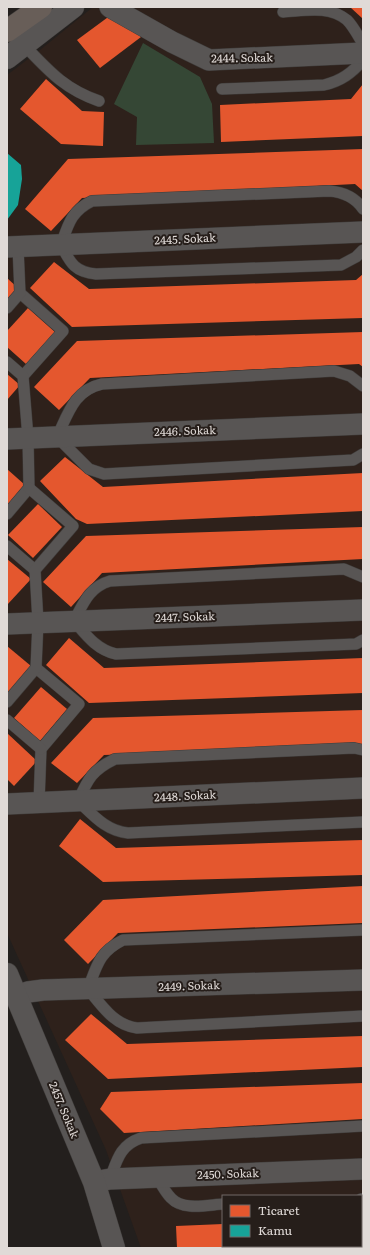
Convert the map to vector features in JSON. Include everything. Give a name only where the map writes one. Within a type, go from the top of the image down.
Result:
[{"type":"highway","points":[[7,31],[40,7]]},
{"type":"street","points":[[15,52],[73,7]]},
{"type":"street","name":"2444. Sokak","points":[[110,7],[172,42],[209,60],[363,53]]},
{"type":"street","name":"2445. Sokak","points":[[12,247],[363,232]]},
{"type":"street","name":"2446. Sokak","points":[[7,439],[363,424]]},
{"type":"street","name":"2447. Sokak","points":[[7,624],[363,610]]},
{"type":"street","name":"2448. Sokak","points":[[7,804],[363,788]]},
{"type":"street","name":"2457. Sokak","points":[[7,974],[102,1181],[114,1248]]},
{"type":"street","name":"2449. Sokak","points":[[16,996],[43,990],[363,980]]},
{"type":"street","name":"2450. Sokak","points":[[102,1181],[157,1177],[363,1170]]},
{"type":"lane","points":[[283,12],[323,10],[331,12],[347,20],[363,44]]},
{"type":"lane","points":[[15,52],[85,96],[99,101]]},
{"type":"lane","points":[[222,89],[328,84],[347,76],[363,60]]},
{"type":"lane","points":[[363,209],[353,199],[345,194],[329,191],[92,201],[74,214],[69,222],[60,245],[71,264],[82,272],[96,274],[341,265],[356,257],[363,250]]},
{"type":"lane","points":[[12,247],[20,293],[63,331],[23,376]]},
{"type":"lane","points":[[7,308],[20,293]]},
{"type":"lane","points":[[7,362],[23,376],[28,438],[29,488],[7,514]]},
{"type":"lane","points":[[363,386],[350,376],[334,371],[102,384],[90,388],[79,396],[73,403],[57,437],[89,468],[104,474],[354,460],[363,454]]},
{"type":"lane","points":[[7,702],[36,668],[38,622],[35,570],[73,526],[29,488]]},
{"type":"lane","points":[[7,546],[35,570]]},
{"type":"lane","points":[[363,577],[344,569],[110,581],[98,586],[88,595],[74,621],[97,646],[116,654],[356,644],[363,640]]},
{"type":"lane","points":[[36,668],[79,704],[41,749],[39,803]]},
{"type":"lane","points":[[7,720],[41,749]]},
{"type":"lane","points":[[363,750],[354,748],[115,759],[106,763],[92,774],[87,781],[78,801],[108,827],[128,833],[363,822]]},
{"type":"lane","points":[[363,930],[123,940],[109,948],[100,958],[88,989],[115,1020],[137,1028],[363,1016]]},
{"type":"lane","points":[[102,1181],[124,1148],[134,1140],[141,1138],[363,1126]]},
{"type":"lane","points":[[157,1177],[167,1194],[178,1203],[188,1206],[222,1204]]},
{"type":"shaded area","points":[[93,7],[363,7],[363,1248],[141,1248],[106,1150],[7,933],[7,75]]},
{"type":"green space","points":[[143,43],[200,77],[212,104],[214,143],[136,145],[137,117],[114,104]]},
{"type":"building: Ticaret","points":[[350,7],[363,7],[363,19]]},
{"type":"building: Ticaret","points":[[115,12],[141,37],[100,68],[77,40]]},
{"type":"building: Ticaret","points":[[46,79],[82,111],[104,112],[103,146],[61,144],[20,109]]},
{"type":"building: Ticaret","points":[[363,84],[363,136],[221,142],[220,105],[351,99]]},
{"type":"building: Ticaret","points":[[363,149],[363,191],[355,184],[82,198],[51,231],[25,209],[68,159]]},
{"type":"building: Ticaret","points":[[54,262],[89,289],[356,280],[363,274],[363,318],[72,327],[30,288]]},
{"type":"building: Ticaret","points":[[7,278],[18,288],[7,300]]},
{"type":"building: Ticaret","points":[[28,308],[55,332],[26,364],[7,347],[7,331]]},
{"type":"building: Ticaret","points":[[363,332],[363,367],[359,364],[90,378],[59,410],[34,387],[77,341]]},
{"type":"building: Ticaret","points":[[7,374],[20,385],[7,400]]},
{"type":"building: Ticaret","points":[[65,457],[103,487],[363,473],[363,511],[87,524],[76,519],[40,481]]},
{"type":"building: Ticaret","points":[[7,469],[25,485],[7,505]]},
{"type":"building: Ticaret","points":[[38,504],[62,527],[33,558],[8,535]]},
{"type":"building: Ticaret","points":[[363,527],[363,559],[102,573],[71,607],[43,582],[86,536]]},
{"type":"building: Ticaret","points":[[7,559],[31,579],[7,605]]},
{"type":"building: Ticaret","points":[[69,638],[104,668],[363,658],[363,693],[89,703],[46,665]]},
{"type":"building: Ticaret","points":[[7,646],[31,666],[7,694]]},
{"type":"building: Ticaret","points":[[41,687],[67,709],[40,741],[14,718]]},
{"type":"building: Ticaret","points":[[363,710],[363,745],[104,755],[77,783],[51,763],[93,718]]},
{"type":"building: Ticaret","points":[[7,733],[37,761],[14,786],[7,779]]},
{"type":"building: Ticaret","points":[[80,819],[116,848],[363,840],[363,875],[103,882],[59,846]]},
{"type":"building: Ticaret","points":[[363,886],[363,923],[118,933],[88,964],[64,940],[103,900]]},
{"type":"building: Ticaret","points":[[91,1014],[127,1044],[363,1036],[363,1067],[108,1079],[65,1040]]},
{"type":"building: Ticaret","points":[[363,1083],[363,1119],[124,1133],[100,1109],[111,1092]]},
{"type":"building: Ticaret","points":[[363,1219],[363,1248],[177,1248],[176,1226],[222,1224],[222,1247],[362,1247]]},
{"type":"building: Kamu","points":[[7,153],[21,165],[22,179],[18,205],[7,220]]}]
